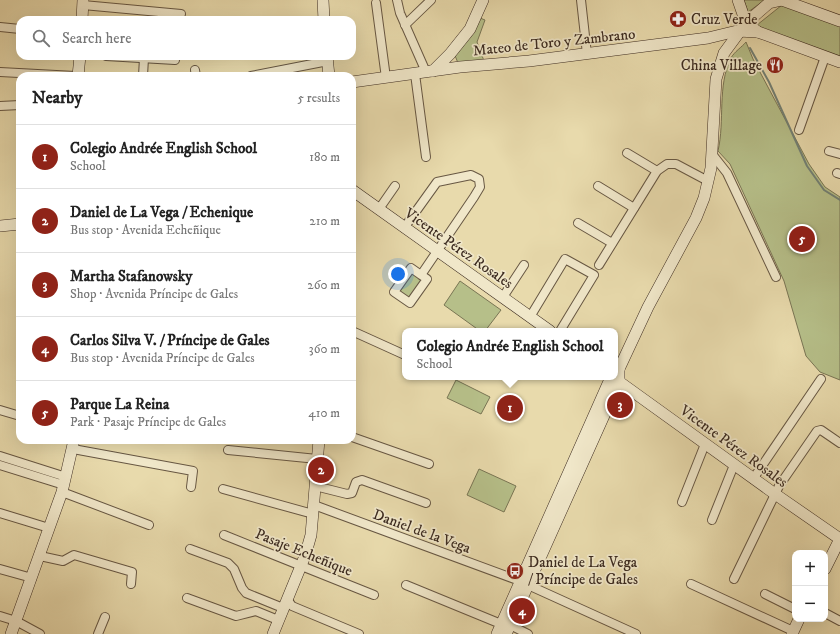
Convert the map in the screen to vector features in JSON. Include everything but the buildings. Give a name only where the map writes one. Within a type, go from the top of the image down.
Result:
[{"type":"street","points":[[323,0],[324,16]]},
{"type":"street","points":[[397,0],[405,25],[430,71],[450,54],[470,29],[483,0]]},
{"type":"street","points":[[405,25],[431,0]]},
{"type":"street","points":[[581,0],[587,54]]},
{"type":"street","points":[[738,0],[749,29],[840,62]]},
{"type":"street","points":[[714,117],[721,80],[729,57],[769,3],[782,0],[840,21]]},
{"type":"street","points":[[82,16],[83,2],[181,14]]},
{"type":"street","points":[[376,3],[386,78]]},
{"type":"street","points":[[0,27],[16,29]]},
{"type":"street","points":[[618,369],[648,307],[696,218],[708,181],[712,154],[716,80],[728,47],[749,29]]},
{"type":"street","name":"Mateo de Toro y Zambrano","points":[[356,82],[430,71],[587,54],[715,37],[749,29]]},
{"type":"street","points":[[715,37],[725,41],[728,47]]},
{"type":"street","points":[[448,69],[450,54]]},
{"type":"street","points":[[799,130],[825,57]]},
{"type":"street","points":[[78,72],[79,60]]},
{"type":"street","points":[[143,72],[144,60]]},
{"type":"street","points":[[268,72],[319,60]]},
{"type":"street","points":[[328,60],[329,72]]},
{"type":"street","points":[[0,72],[16,73]]},
{"type":"street","points":[[415,74],[426,157]]},
{"type":"street","points":[[0,106],[16,105]]},
{"type":"street","points":[[829,151],[840,154]]},
{"type":"street","points":[[627,153],[657,171]]},
{"type":"street","points":[[712,154],[727,173],[776,277]]},
{"type":"street","points":[[599,265],[657,171],[667,164],[676,164],[708,181]]},
{"type":"street","points":[[404,228],[437,182],[471,175],[476,176],[481,183],[480,187],[421,275]]},
{"type":"street","points":[[379,209],[395,186]]},
{"type":"street","points":[[598,186],[634,208]]},
{"type":"street","name":"Vicente Pérez Rosales","points":[[356,193],[546,328]]},
{"type":"street","points":[[578,223],[612,243]]},
{"type":"street","points":[[0,226],[16,224]]},
{"type":"street","points":[[530,317],[565,258],[594,275],[562,328]]},
{"type":"street","points":[[502,297],[524,265]]},
{"type":"street","points":[[356,333],[402,353]]},
{"type":"street","name":"Vicente Pérez Rosales","points":[[618,377],[753,479],[840,539]]},
{"type":"street","points":[[753,479],[821,379]]},
{"type":"street","points":[[504,629],[613,380]]},
{"type":"street","points":[[0,410],[16,415]]},
{"type":"street","points":[[734,579],[775,494],[817,431],[821,430],[840,443]]},
{"type":"street","points":[[356,438],[429,464]]},
{"type":"street","points":[[272,634],[287,605],[310,540],[314,510],[319,444]]},
{"type":"street","points":[[682,502],[705,444]]},
{"type":"street","points":[[14,628],[64,485],[73,445],[193,472],[191,487]]},
{"type":"street","points":[[228,450],[317,460]]},
{"type":"street","points":[[0,456],[149,525]]},
{"type":"street","points":[[0,465],[64,485]]},
{"type":"street","points":[[712,520],[734,465]]},
{"type":"street","points":[[315,486],[346,494],[352,493],[356,482],[362,480],[426,503]]},
{"type":"street","points":[[223,489],[314,510]]},
{"type":"street","name":"Daniel de la Vega","points":[[314,510],[524,583],[636,634]]},
{"type":"street","points":[[0,513],[49,528]]},
{"type":"street","name":"Pasaje Echeñique","points":[[224,535],[374,595]]},
{"type":"street","points":[[828,563],[840,539]]},
{"type":"street","points":[[190,549],[228,563],[234,569],[242,588],[246,593],[287,605],[359,634]]},
{"type":"street","points":[[40,556],[63,561],[74,555],[132,572],[131,584]]},
{"type":"street","points":[[0,569],[32,578]]},
{"type":"street","points":[[691,584],[792,633],[798,622]]},
{"type":"street","points":[[406,585],[504,629],[528,634]]},
{"type":"street","points":[[765,594],[792,608]]},
{"type":"street","points":[[186,598],[236,616],[256,611],[278,620]]},
{"type":"street","points":[[828,615],[840,621]]},
{"type":"street","points":[[0,616],[14,628],[27,628],[40,634]]},
{"type":"street","points":[[98,634],[105,617]]},
{"type":"green space","points":[[744,0],[765,0],[748,12]]},
{"type":"green space","points":[[782,5],[840,26],[840,59],[763,31],[757,25]]},
{"type":"green space","points":[[480,18],[485,20],[477,42],[484,61],[458,63],[454,53]]},
{"type":"green space","points":[[746,42],[753,59],[809,164],[825,187],[840,197],[840,380],[820,372],[806,356],[784,281],[730,164],[718,151],[724,80],[732,56]]},
{"type":"green space","points":[[412,273],[423,281],[410,299],[399,292]]},
{"type":"green space","points":[[460,281],[501,310],[487,328],[476,328],[444,305]]},
{"type":"green space","points":[[456,380],[490,397],[481,414],[447,398]]},
{"type":"green space","points":[[479,469],[516,486],[504,512],[467,495]]},
{"type":"waterway","points":[[750,48],[769,82],[807,166],[824,190],[840,200]]},
{"type":"place","name":"Cruz Verde","points":[[678,19]]},
{"type":"place","name":"China Village","points":[[775,65]]},
{"type":"place","name":"Parque La Reina","points":[[802,239]]},
{"type":"place","name":"Martha Stafanowsky","points":[[620,405]]},
{"type":"place","name":"Colegio Andrée English School","points":[[510,408]]},
{"type":"place","name":"Daniel de La Vega / Echenique","points":[[321,470]]},
{"type":"place","name":"Daniel de La Vega / Príncipe de Gales","points":[[515,571]]},
{"type":"place","name":"Carlos Silva V. / Príncipe de Gales","points":[[522,611]]}]
